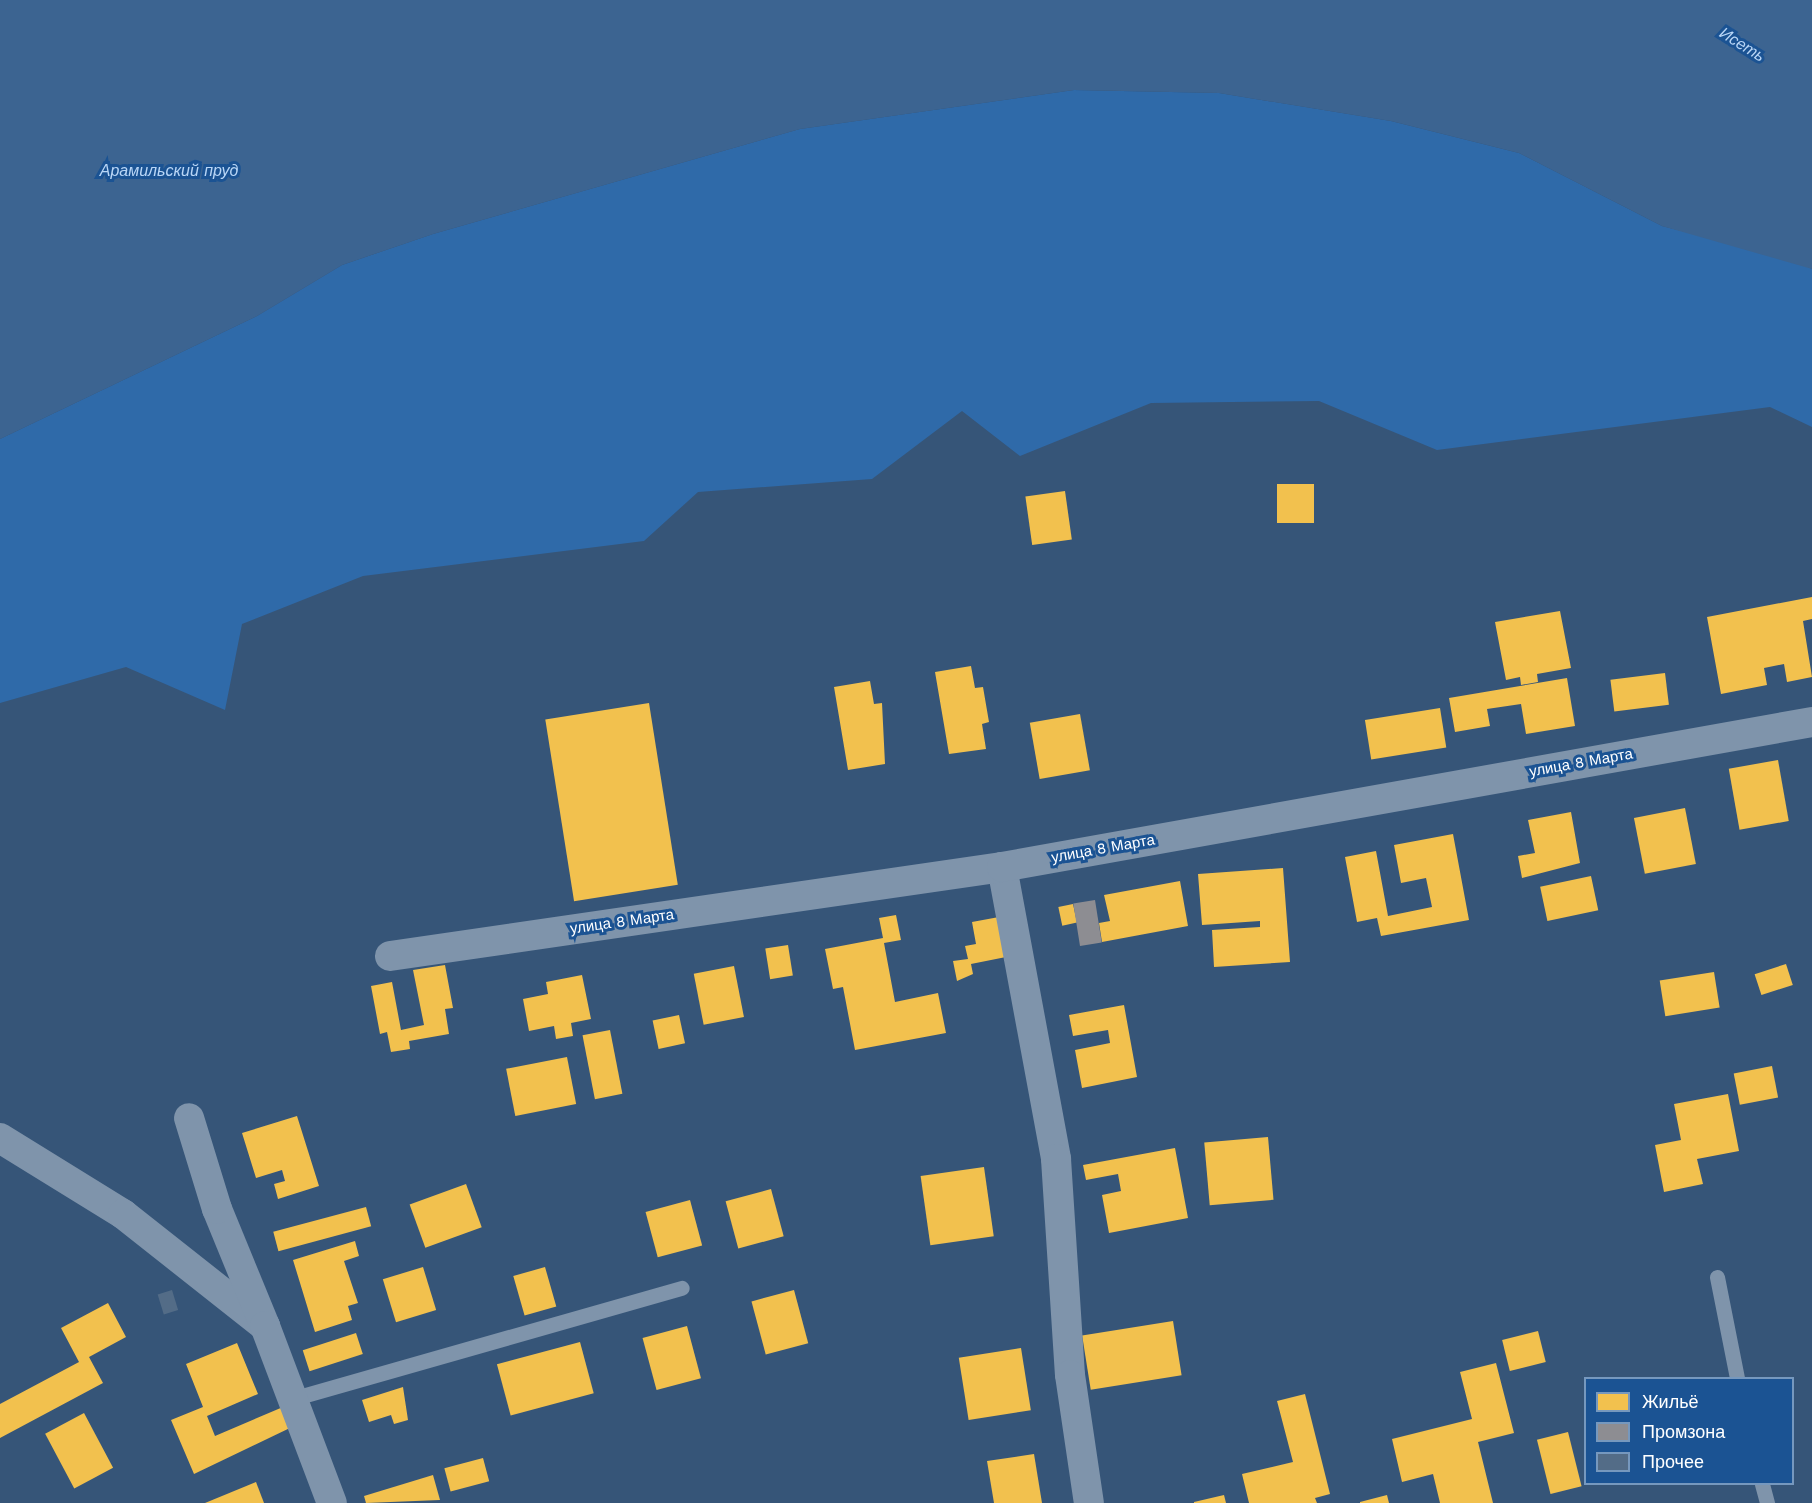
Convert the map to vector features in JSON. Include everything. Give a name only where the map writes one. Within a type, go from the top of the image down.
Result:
[{"type":"street","name":"улица 8 Марта","points":[[390,956],[1002,867],[1812,722]]},
{"type":"street","points":[[1002,867],[1056,1159],[1070,1374],[1089,1503]]},
{"type":"street","points":[[189,1118],[217,1209],[295,1398],[332,1503]]},
{"type":"street","points":[[0,1138],[123,1214],[265,1326]]},
{"type":"lane","points":[[1717,1277],[1737,1377]]},
{"type":"lane","points":[[295,1398],[682,1288]]},
{"type":"lane","points":[[1762,1485],[1767,1503]]},
{"type":"shaded area","points":[[1074,90],[1219,93],[1391,121],[1519,153],[1662,226],[1795,260],[1812,269],[1812,427],[1770,407],[1437,450],[1319,401],[1151,403],[1020,456],[962,411],[872,479],[698,492],[644,541],[363,576],[242,624],[225,710],[126,667],[0,703],[0,439],[257,316],[342,265],[433,234],[800,129]]},
{"type":"water","name":"Арамильский пруд","points":[[0,0],[1812,0],[1812,269],[1662,226],[1519,153],[1391,121],[1219,93],[1074,90],[800,129],[433,234],[342,265],[257,316],[0,439]]},
{"type":"building: Жильё","points":[[1277,484],[1314,484],[1314,523],[1277,523]]},
{"type":"building: Жильё","points":[[1065,491],[1072,540],[1032,545],[1025,497]]},
{"type":"building: Жильё","points":[[1812,597],[1812,619],[1803,621],[1812,677],[1787,682],[1784,664],[1764,668],[1767,685],[1721,694],[1707,617]]},
{"type":"building: Жильё","points":[[1560,611],[1571,668],[1537,674],[1538,682],[1521,685],[1520,677],[1506,680],[1495,622]]},
{"type":"building: Жильё","points":[[971,666],[975,688],[983,687],[989,722],[982,724],[986,749],[949,754],[935,672]]},
{"type":"building: Жильё","points":[[1665,673],[1669,705],[1614,711],[1610,680]]},
{"type":"building: Жильё","points":[[1567,678],[1575,726],[1526,734],[1521,704],[1487,709],[1490,726],[1455,732],[1449,698]]},
{"type":"building: Жильё","points":[[870,681],[874,704],[882,703],[885,764],[848,770],[834,687]]},
{"type":"building: Жильё","points":[[649,703],[678,885],[574,901],[545,719]]},
{"type":"building: Жильё","points":[[1440,708],[1446,748],[1371,759],[1365,720]]},
{"type":"building: Жильё","points":[[1080,714],[1090,770],[1040,779],[1030,723]]},
{"type":"building: Жильё","points":[[1778,760],[1789,821],[1740,830],[1729,769]]},
{"type":"building: Жильё","points":[[1685,808],[1696,864],[1645,874],[1634,818]]},
{"type":"building: Жильё","points":[[1571,812],[1580,863],[1522,878],[1518,856],[1535,853],[1528,820]]},
{"type":"building: Жильё","points":[[1453,834],[1469,920],[1381,936],[1377,918],[1357,922],[1345,857],[1376,851],[1388,916],[1432,907],[1426,878],[1401,883],[1394,845]]},
{"type":"building: Жильё","points":[[1283,868],[1290,962],[1214,967],[1212,930],[1260,927],[1260,921],[1202,925],[1198,874]]},
{"type":"building: Жильё","points":[[1591,876],[1598,910],[1547,921],[1540,887]]},
{"type":"building: Жильё","points":[[1180,881],[1188,926],[1102,942],[1099,923],[1110,921],[1104,895]]},
{"type":"building: Жильё","points":[[1073,904],[1077,923],[1062,926],[1058,907]]},
{"type":"building: Жильё","points":[[896,915],[901,940],[884,943],[895,1002],[938,993],[946,1033],[855,1050],[843,987],[833,989],[825,949],[883,938],[879,918]]},
{"type":"building: Жильё","points":[[999,917],[1006,957],[971,964],[973,974],[957,981],[953,961],[968,959],[965,946],[976,944],[972,922]]},
{"type":"building: Жильё","points":[[788,945],[793,976],[770,979],[765,949]]},
{"type":"building: Жильё","points":[[1786,964],[1793,985],[1761,995],[1755,974]]},
{"type":"building: Жильё","points":[[445,965],[453,1008],[445,1009],[449,1034],[409,1041],[410,1049],[391,1052],[387,1032],[380,1034],[371,986],[392,982],[401,1030],[424,1025],[413,970]]},
{"type":"building: Жильё","points":[[734,966],[744,1017],[704,1025],[694,974]]},
{"type":"building: Жильё","points":[[1714,972],[1720,1008],[1665,1016],[1660,981]]},
{"type":"building: Жильё","points":[[582,975],[591,1019],[571,1023],[573,1036],[556,1039],[554,1026],[529,1031],[523,999],[548,994],[546,982]]},
{"type":"building: Жильё","points":[[1124,1005],[1137,1077],[1082,1088],[1075,1050],[1110,1043],[1108,1030],[1073,1036],[1069,1015]]},
{"type":"building: Жильё","points":[[679,1015],[685,1043],[659,1049],[653,1021]]},
{"type":"building: Жильё","points":[[610,1030],[622,1094],[595,1099],[583,1035]]},
{"type":"building: Жильё","points":[[567,1057],[576,1104],[515,1116],[506,1069]]},
{"type":"building: Жильё","points":[[1772,1066],[1778,1097],[1740,1105],[1734,1073]]},
{"type":"building: Жильё","points":[[1728,1094],[1739,1151],[1697,1159],[1703,1184],[1664,1192],[1655,1145],[1681,1140],[1674,1104]]},
{"type":"building: Жильё","points":[[297,1116],[319,1186],[278,1199],[274,1184],[285,1181],[282,1170],[256,1178],[242,1133]]},
{"type":"building: Жильё","points":[[1268,1137],[1273,1200],[1210,1205],[1204,1143]]},
{"type":"building: Жильё","points":[[1175,1148],[1188,1218],[1109,1233],[1102,1195],[1121,1191],[1118,1174],[1086,1180],[1083,1165]]},
{"type":"building: Жильё","points":[[984,1167],[994,1236],[930,1245],[921,1176]]},
{"type":"building: Жильё","points":[[466,1184],[482,1227],[425,1248],[410,1205]]},
{"type":"building: Жильё","points":[[771,1189],[784,1236],[738,1248],[726,1201]]},
{"type":"building: Жильё","points":[[690,1200],[702,1245],[658,1257],[646,1212]]},
{"type":"building: Жильё","points":[[366,1207],[371,1226],[278,1251],[273,1232]]},
{"type":"building: Жильё","points":[[355,1241],[359,1256],[344,1261],[358,1303],[348,1306],[352,1320],[315,1332],[293,1260]]},
{"type":"building: Жильё","points":[[423,1267],[436,1310],[396,1322],[383,1279]]},
{"type":"building: Жильё","points":[[545,1267],[556,1306],[525,1316],[513,1276]]},
{"type":"building: Жильё","points":[[794,1290],[808,1343],[766,1355],[751,1301]]},
{"type":"building: Жильё","points":[[108,1303],[126,1337],[89,1357],[103,1383],[0,1438],[0,1404],[79,1362],[61,1328]]},
{"type":"building: Жильё","points":[[1173,1321],[1182,1375],[1091,1390],[1082,1335]]},
{"type":"building: Жильё","points":[[687,1326],[701,1378],[657,1390],[643,1338]]},
{"type":"building: Жильё","points":[[1538,1331],[1546,1362],[1510,1371],[1502,1340]]},
{"type":"building: Жильё","points":[[356,1333],[363,1354],[310,1371],[303,1350]]},
{"type":"building: Жильё","points":[[580,1342],[594,1393],[511,1415],[497,1364]]},
{"type":"building: Жильё","points":[[237,1343],[258,1394],[207,1416],[215,1436],[283,1407],[292,1427],[194,1474],[171,1420],[203,1407],[186,1364]]},
{"type":"building: Жильё","points":[[1021,1348],[1031,1410],[969,1420],[959,1358]]},
{"type":"building: Жильё","points":[[1496,1363],[1514,1433],[1478,1442],[1493,1503],[1440,1503],[1433,1474],[1402,1482],[1392,1439],[1472,1419],[1460,1372]]},
{"type":"building: Жильё","points":[[403,1387],[408,1420],[394,1424],[391,1415],[369,1422],[362,1400]]},
{"type":"building: Жильё","points":[[1305,1394],[1330,1494],[1315,1498],[1317,1503],[1249,1503],[1242,1474],[1293,1462],[1277,1401]]},
{"type":"building: Жильё","points":[[84,1413],[113,1468],[74,1488],[45,1434]]},
{"type":"building: Жильё","points":[[1568,1432],[1582,1486],[1550,1494],[1537,1440]]},
{"type":"building: Жильё","points":[[1034,1454],[1042,1503],[994,1503],[987,1461]]},
{"type":"building: Жильё","points":[[483,1458],[489,1481],[451,1492],[444,1468]]},
{"type":"building: Жильё","points":[[433,1475],[440,1500],[366,1503],[364,1496]]},
{"type":"building: Жильё","points":[[256,1482],[264,1503],[205,1503]]},
{"type":"building: Жильё","points":[[1224,1495],[1226,1503],[1194,1503],[1194,1502]]},
{"type":"building: Жильё","points":[[1387,1495],[1389,1503],[1360,1503],[1360,1502]]},
{"type":"building: Промзона","points":[[1095,900],[1102,942],[1080,946],[1073,903]]},
{"type":"building: Прочее","points":[[172,1290],[178,1310],[164,1314],[158,1294]]},
{"type":"water label","name":"Исеть","points":[[1742,45]]}]
